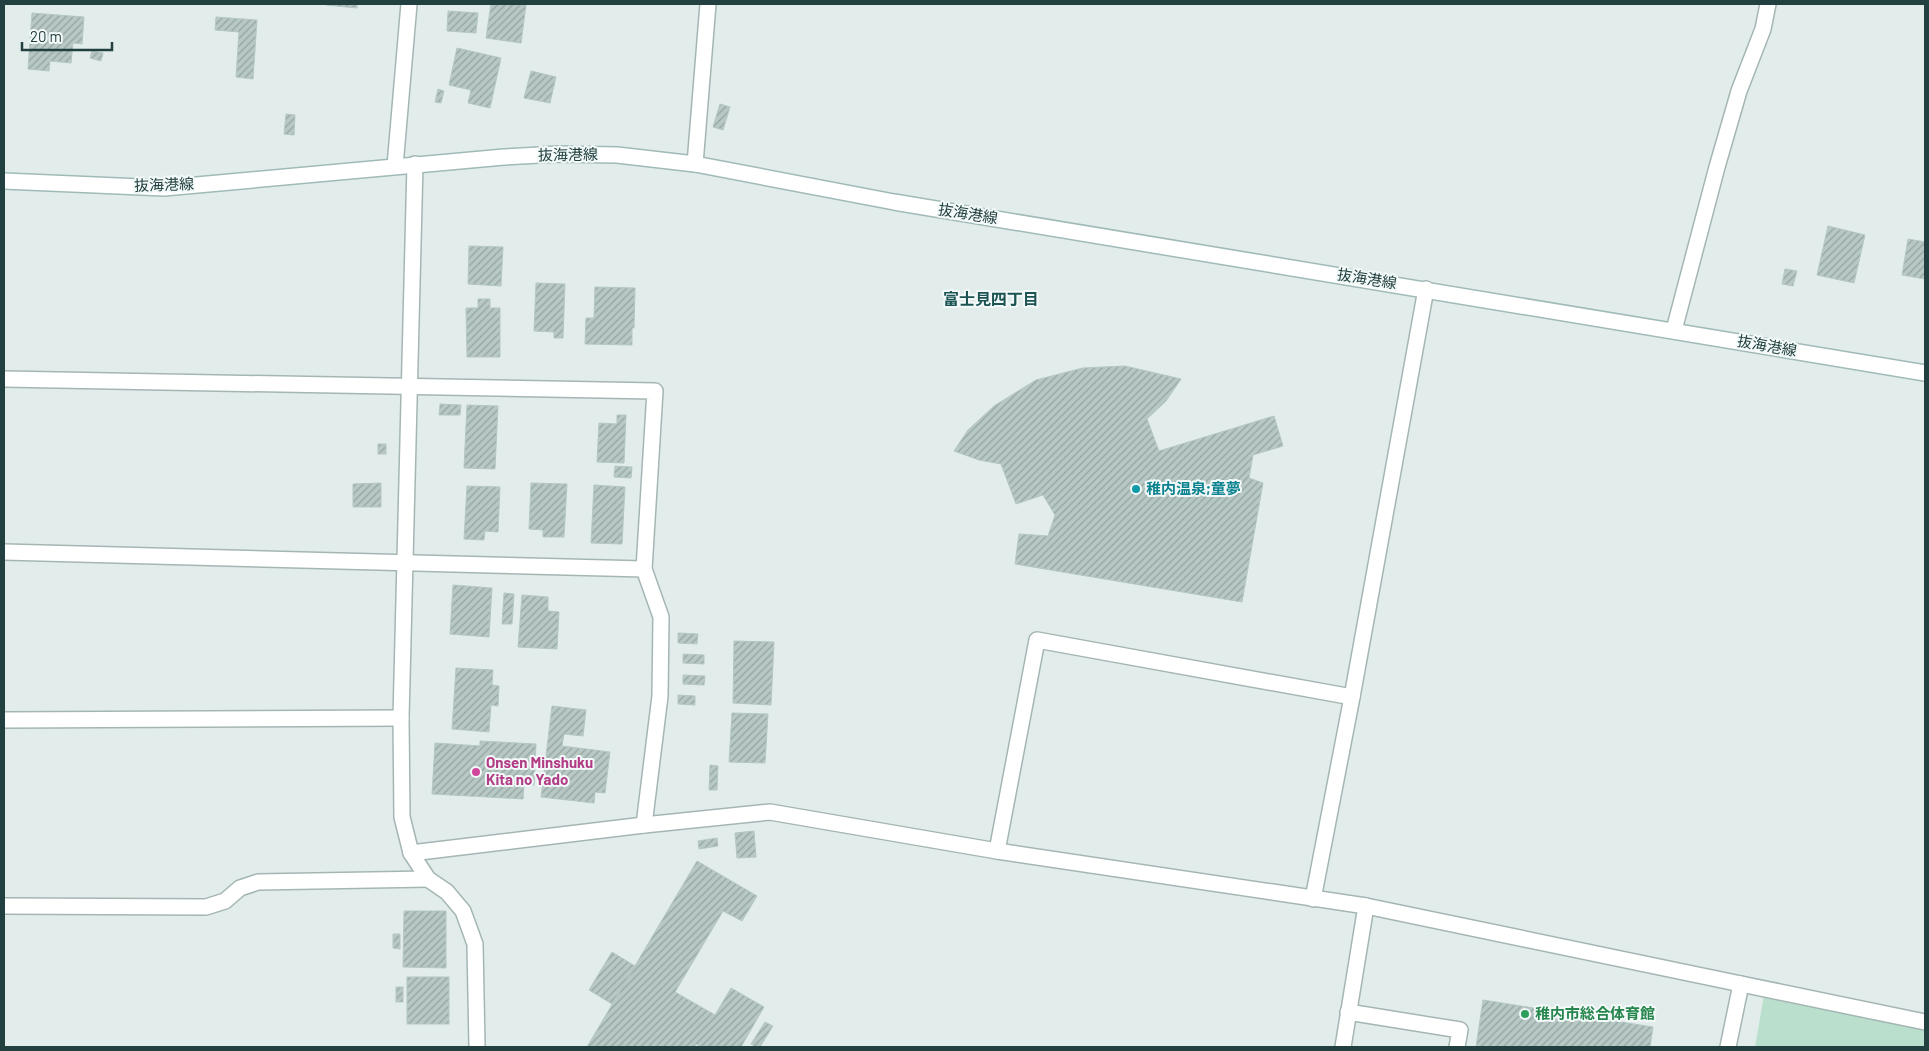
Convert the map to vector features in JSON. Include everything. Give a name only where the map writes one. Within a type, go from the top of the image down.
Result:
[{"type":"street","points":[[395,166],[409,4]]},
{"type":"street","points":[[695,164],[708,4]]},
{"type":"street","points":[[1674,330],[1720,157],[1740,91],[1763,29],[1768,4]]},
{"type":"street","name":"抜海港線","points":[[4,181],[164,188],[416,164],[558,154],[617,155],[695,164],[894,202],[1925,373]]},
{"type":"street","points":[[416,164],[401,718],[402,817],[411,853],[428,879],[447,892],[463,911],[475,944],[477,1047]]},
{"type":"street","points":[[1313,899],[1352,697],[1426,289]]},
{"type":"street","points":[[4,379],[655,390],[644,569],[661,617],[660,696],[644,825]]},
{"type":"street","points":[[4,552],[644,569]]},
{"type":"street","points":[[998,851],[1037,640],[1352,697]]},
{"type":"street","points":[[4,720],[401,718]]},
{"type":"street","points":[[411,853],[770,812],[998,851],[1366,906],[1925,1022]]},
{"type":"street","points":[[4,906],[206,907],[225,901],[240,888],[258,882],[428,879]]},
{"type":"street","points":[[1343,1047],[1366,906]]},
{"type":"street","points":[[1728,1047],[1741,984]]},
{"type":"street","points":[[1348,1012],[1460,1030],[1457,1047]]},
{"type":"green space","points":[[1764,995],[1925,1023],[1925,1047],[1755,1047]]},
{"type":"building","points":[[357,4],[357,8],[326,5]]},
{"type":"building","points":[[491,4],[526,5],[521,43],[486,38]]},
{"type":"building","points":[[448,11],[478,13],[476,33],[447,31]]},
{"type":"building","points":[[32,13],[84,17],[82,44],[73,43],[71,63],[50,61],[49,71],[28,69]]},
{"type":"building","points":[[216,17],[257,20],[253,79],[236,77],[239,32],[215,30]]},
{"type":"building","points":[[457,48],[501,58],[490,108],[468,103],[471,90],[449,85]]},
{"type":"building","points":[[92,51],[103,53],[101,61],[90,58]]},
{"type":"building","points":[[531,71],[556,77],[550,103],[524,98]]},
{"type":"building","points":[[438,89],[444,91],[441,103],[435,102]]},
{"type":"building","points":[[720,104],[730,107],[723,130],[713,127]]},
{"type":"building","points":[[286,114],[295,115],[294,135],[284,134]]},
{"type":"building","points":[[1828,226],[1865,235],[1854,283],[1817,275]]},
{"type":"building","points":[[1908,239],[1925,242],[1925,279],[1902,275]]},
{"type":"building","points":[[469,246],[503,247],[501,286],[468,284]]},
{"type":"building","points":[[1785,269],[1797,271],[1793,286],[1782,284]]},
{"type":"building","points":[[536,283],[565,284],[563,338],[554,338],[554,332],[534,331]]},
{"type":"building","points":[[595,287],[635,288],[632,345],[585,344],[586,318],[594,318]]},
{"type":"building","points":[[478,299],[490,299],[490,308],[500,308],[500,357],[467,357],[466,308],[478,308]]},
{"type":"building","name":"稚内温泉;童夢","points":[[1125,366],[1181,379],[1166,401],[1147,419],[1159,451],[1274,416],[1283,446],[1253,455],[1249,478],[1263,483],[1242,602],[1015,564],[1019,534],[1048,536],[1055,515],[1043,495],[1016,504],[1001,464],[979,460],[954,451],[968,430],[994,406],[1036,380],[1083,368]]},
{"type":"building","points":[[440,404],[461,405],[460,415],[439,415]]},
{"type":"building","points":[[467,405],[498,406],[495,469],[464,468]]},
{"type":"building","points":[[617,415],[626,415],[624,463],[597,462],[599,423],[617,424]]},
{"type":"building","points":[[378,444],[386,444],[386,454],[378,454]]},
{"type":"building","points":[[615,466],[632,467],[631,478],[614,477]]},
{"type":"building","points":[[381,483],[381,507],[353,507],[353,484]]},
{"type":"building","points":[[531,483],[567,484],[564,537],[543,537],[543,530],[529,529]]},
{"type":"building","points":[[594,485],[625,487],[622,544],[591,543]]},
{"type":"building","points":[[467,486],[500,487],[498,532],[485,531],[484,540],[464,539]]},
{"type":"building","points":[[453,585],[492,588],[489,637],[450,634]]},
{"type":"building","points":[[504,593],[514,594],[512,624],[502,624]]},
{"type":"building","points":[[522,595],[548,597],[548,611],[559,612],[557,649],[518,647]]},
{"type":"building","points":[[678,633],[698,634],[697,644],[678,643]]},
{"type":"building","points":[[734,641],[774,642],[771,705],[733,703]]},
{"type":"building","points":[[683,654],[704,655],[704,664],[683,663]]},
{"type":"building","points":[[456,668],[493,670],[492,685],[499,686],[498,706],[491,705],[489,732],[452,729]]},
{"type":"building","points":[[683,675],[705,676],[704,685],[683,684]]},
{"type":"building","points":[[678,695],[695,696],[695,705],[678,704]]},
{"type":"building","points":[[552,706],[586,710],[583,736],[564,734],[562,746],[610,752],[605,793],[595,792],[594,803],[541,797]]},
{"type":"building","points":[[732,713],[768,714],[765,763],[729,762]]},
{"type":"building","points":[[480,741],[536,744],[534,785],[524,785],[523,799],[432,794],[435,743],[480,746]]},
{"type":"building","points":[[710,765],[718,766],[717,790],[709,790]]},
{"type":"building","points":[[754,831],[756,857],[737,858],[735,833]]},
{"type":"building","points":[[717,838],[718,846],[699,849],[698,841]]},
{"type":"building","points":[[697,861],[757,896],[742,921],[723,911],[675,992],[715,1015],[731,988],[764,1007],[741,1047],[701,1047],[696,1044],[694,1047],[587,1047]]},
{"type":"building","points":[[404,911],[446,911],[446,968],[403,967]]},
{"type":"building","points":[[393,934],[400,934],[400,949],[393,948]]},
{"type":"building","points":[[612,952],[635,966],[612,1004],[589,990]]},
{"type":"building","points":[[407,977],[449,977],[449,1024],[407,1024]]},
{"type":"building","points":[[396,987],[403,987],[403,1002],[396,1002]]},
{"type":"building","name":"稚内市総合体育館","points":[[1483,1000],[1653,1027],[1650,1047],[1476,1047]]},
{"type":"building","points":[[765,1022],[773,1026],[760,1047],[756,1047],[751,1044]]},
{"type":"place","name":"稚内温泉;童夢","points":[[1136,489]]},
{"type":"place","name":"Onsen Minshuku Kita no Yado","points":[[476,772]]},
{"type":"place","name":"稚内市総合体育館","points":[[1525,1014]]},
{"type":"district","name":"富士見四丁目","points":[[991,299]]}]
